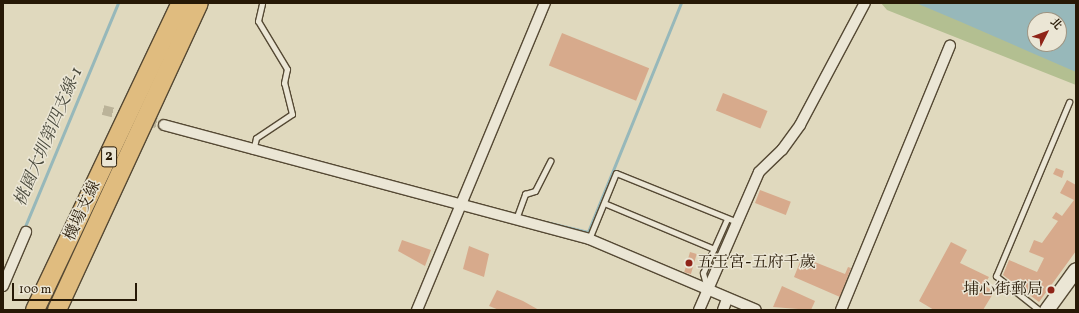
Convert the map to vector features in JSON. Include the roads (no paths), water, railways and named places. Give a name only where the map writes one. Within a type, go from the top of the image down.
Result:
[{"type":"highway","name":"機場支線","points":[[35,310],[181,3]]},
{"type":"highway","name":"機場支線","points":[[57,310],[199,3]]},
{"type":"main road","points":[[1047,310],[1076,270]]},
{"type":"main road","points":[[1058,310],[1076,286]]},
{"type":"street","points":[[417,310],[545,3]]},
{"type":"street","points":[[699,310],[732,220],[759,172],[782,150],[800,124],[865,3]]},
{"type":"street","points":[[841,310],[950,46]]},
{"type":"street","points":[[164,125],[253,151],[461,204],[589,239],[707,291],[756,310]]},
{"type":"street","points":[[3,286],[26,232]]},
{"type":"street","points":[[723,310],[727,299]]},
{"type":"lane","points":[[253,151],[256,138],[292,114],[284,83],[287,69],[258,20],[262,3]]},
{"type":"lane","points":[[1039,310],[996,276],[1070,102]]},
{"type":"lane","points":[[516,219],[525,194],[535,191],[550,161]]},
{"type":"lane","points":[[589,239],[616,173],[732,220],[714,249],[704,273],[707,291]]},
{"type":"lane","points":[[604,203],[714,249]]},
{"type":"water","points":[[916,3],[1076,3],[1076,72],[1030,52],[1067,52],[1067,12],[1027,12],[1027,51]]},
{"type":"waterway","name":"桃園大圳第四支線-1","points":[[24,229],[118,3]]},
{"type":"waterway","points":[[546,222],[588,232],[681,3]]},
{"type":"tunnel","points":[[103,110],[164,125]]},
{"type":"place","name":"五王宮-五府千歲","points":[[689,263]]},
{"type":"place","name":"埔心街郵局","points":[[1051,290]]}]
